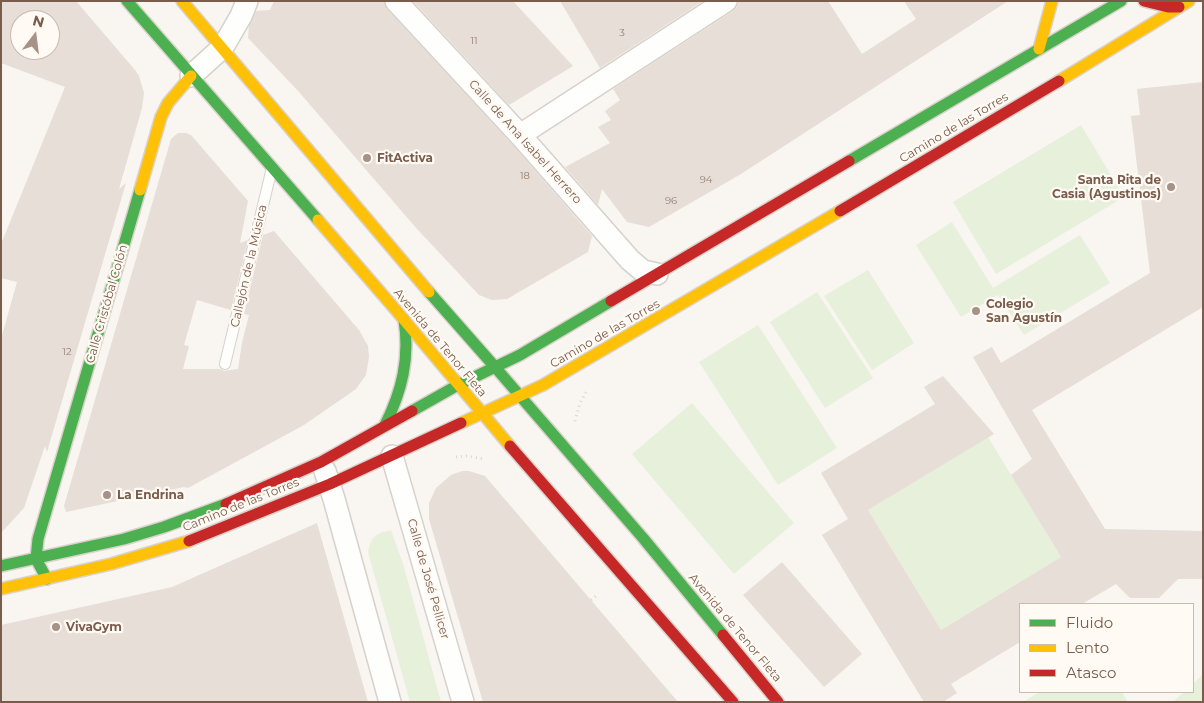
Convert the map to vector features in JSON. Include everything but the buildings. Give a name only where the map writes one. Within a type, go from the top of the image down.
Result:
[{"type":"main road","name":"Avenida de Tenor Fleta","points":[[127,1],[404,320],[539,481],[733,702]]},
{"type":"main road","name":"Avenida de Tenor Fleta","points":[[182,1],[452,320],[643,538],[778,702]]},
{"type":"main road","points":[[1039,49],[1052,1]]},
{"type":"main road","name":"Camino de las Torres","points":[[1,566],[124,539],[164,527],[224,506],[321,462],[458,385],[520,355],[1121,1]]},
{"type":"main road","name":"Camino de las Torres","points":[[1144,1],[1168,7],[1184,4]]},
{"type":"main road","name":"Camino de las Torres","points":[[1,589],[136,558],[183,543],[330,484],[559,377],[1028,101],[1184,4]]},
{"type":"main road","name":"Calle Cristóbal Colón","points":[[36,559],[38,540],[161,117],[168,103],[191,76]]},
{"type":"main road","points":[[385,425],[396,403],[406,366],[407,336],[404,320]]},
{"type":"main road","points":[[36,559],[47,579]]},
{"type":"street","name":"Calle Cristóbal Colón","points":[[191,76],[222,48],[241,16],[247,1]]},
{"type":"street","name":"Calle de Ana Isabel Herrero","points":[[396,1],[520,135],[630,260],[643,271],[657,274]]},
{"type":"street","points":[[520,135],[726,1]]},
{"type":"street","name":"Calle de José Pellicer","points":[[392,456],[463,702]]},
{"type":"street","points":[[321,462],[330,484],[390,702]]},
{"type":"lane","name":"Callejón de la Música","points":[[225,364],[272,168]]},
{"type":"path","points":[[591,600],[597,595]]},
{"type":"green space","points":[[1081,125],[1124,197],[996,274],[953,202]]},
{"type":"green space","points":[[952,222],[993,288],[1080,235],[1110,283],[1024,335],[998,295],[961,317],[916,245]]},
{"type":"green space","points":[[868,270],[914,343],[872,370],[824,296]]},
{"type":"green space","points":[[817,292],[873,378],[825,408],[770,322]]},
{"type":"green space","points":[[758,325],[837,448],[778,485],[699,362]]},
{"type":"green space","points":[[692,403],[794,523],[734,574],[632,454]]},
{"type":"green space","points":[[988,437],[1061,557],[941,630],[868,510]]},
{"type":"green space","points":[[391,530],[404,567],[441,702],[410,702],[368,552],[375,536]]},
{"type":"green space","points":[[1203,674],[1203,702],[1173,702],[1183,693],[1194,693],[1194,683]]},
{"type":"green space","points":[[1038,693],[1123,693],[1128,702],[1023,702]]},
{"type":"traffic: fast","points":[[127,1],[318,220]]},
{"type":"traffic: fast","points":[[849,161],[1121,1]]},
{"type":"traffic: fast","points":[[47,579],[36,559],[38,539],[140,190]]},
{"type":"traffic: fast","points":[[429,292],[495,367]]},
{"type":"traffic: fast","points":[[412,411],[458,385],[520,355],[611,301]]},
{"type":"traffic: fast","points":[[385,425],[396,400],[403,374],[406,348],[404,320]]},
{"type":"traffic: fast","points":[[495,367],[643,538],[723,635]]},
{"type":"traffic: fast","points":[[1,566],[124,539],[164,527],[226,504]]},
{"type":"traffic: slow","points":[[182,1],[429,292]]},
{"type":"traffic: slow","points":[[1039,49],[1052,1]]},
{"type":"traffic: slow","points":[[1059,81],[1189,1]]},
{"type":"traffic: slow","points":[[140,190],[161,117],[168,103],[191,76]]},
{"type":"traffic: slow","points":[[461,423],[543,385],[840,211]]},
{"type":"traffic: slow","points":[[318,220],[510,446]]},
{"type":"traffic: slow","points":[[1,589],[111,564],[189,541]]},
{"type":"traffic: jam","points":[[1144,1],[1168,7],[1179,7]]},
{"type":"traffic: jam","points":[[840,211],[1059,81]]},
{"type":"traffic: jam","points":[[611,301],[849,161]]},
{"type":"traffic: jam","points":[[226,504],[321,462],[412,411]]},
{"type":"traffic: jam","points":[[189,541],[330,484],[461,423]]},
{"type":"traffic: jam","points":[[510,446],[733,702]]},
{"type":"traffic: jam","points":[[723,635],[778,702]]},
{"type":"place","name":"FitActiva","points":[[367,158]]},
{"type":"place","name":"Santa Rita de Casia (Agustinos)","points":[[1171,187]]},
{"type":"place","name":"Colegio San Agustín","points":[[976,311]]},
{"type":"place","name":"La Endrina","points":[[107,495]]},
{"type":"place","name":"VivaGym","points":[[56,627]]}]
